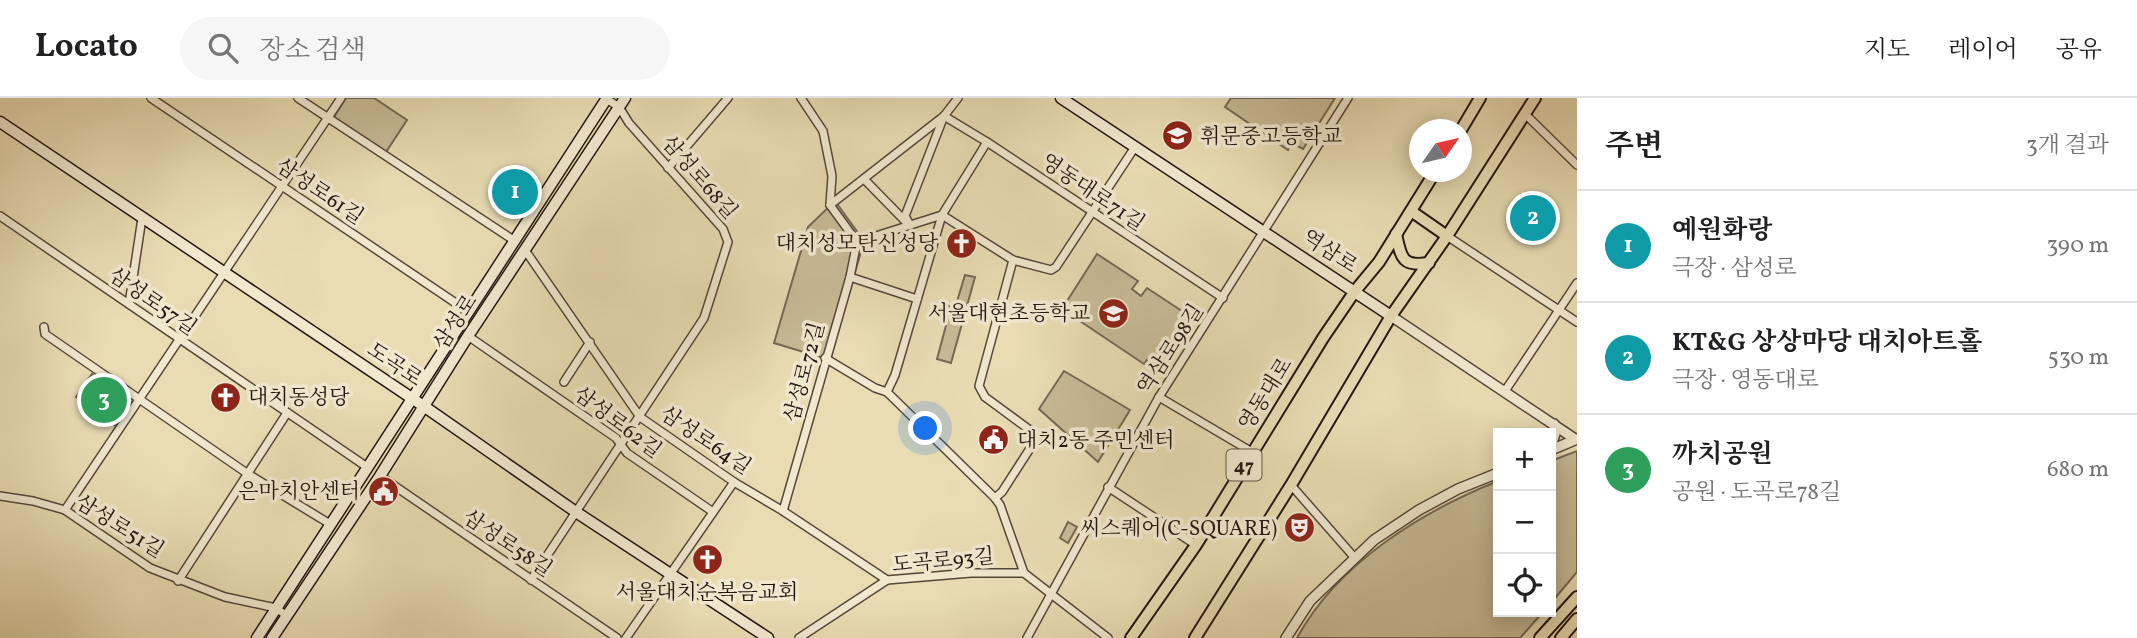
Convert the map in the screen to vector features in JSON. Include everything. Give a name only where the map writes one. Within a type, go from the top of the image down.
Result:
[{"type":"main road","name":"삼성로","points":[[257,638],[606,98]]},
{"type":"main road","name":"역삼로","points":[[1061,98],[1391,316]]},
{"type":"main road","points":[[1468,119],[1480,98]]},
{"type":"main road","name":"47","points":[[1195,638],[1291,485],[1391,316],[1447,236],[1535,98]]},
{"type":"main road","name":"삼성로","points":[[272,638],[622,103]]},
{"type":"main road","points":[[600,110],[612,117]]},
{"type":"main road","name":"도곡로","points":[[0,122],[425,407],[576,512],[768,638]]},
{"type":"main road","name":"영동대로","points":[[1131,638],[1196,545],[1323,338],[1355,291],[1379,262],[1429,182]]},
{"type":"main road","points":[[1410,211],[1447,236]]},
{"type":"main road","points":[[1396,234],[1404,260],[1414,265],[1429,262]]},
{"type":"main road","points":[[1540,638],[1577,597]]},
{"type":"main road","points":[[1561,638],[1577,619]]},
{"type":"street","name":"삼성로61길","points":[[151,98],[469,312]]},
{"type":"street","points":[[298,98],[515,241]]},
{"type":"street","points":[[65,510],[341,98]]},
{"type":"street","points":[[606,98],[622,103]]},
{"type":"street","points":[[668,168],[728,98]]},
{"type":"street","points":[[801,98],[823,131],[832,176],[830,205],[856,242],[942,215],[1013,260],[1051,270],[1056,267],[1135,147]]},
{"type":"street","points":[[830,205],[944,116],[958,98]]},
{"type":"street","name":"역삼로98길","points":[[1027,638],[1159,397],[1223,299],[1262,230],[1348,98]]},
{"type":"street","name":"삼성로68길","points":[[622,103],[629,123],[728,237],[729,242],[704,318],[640,417]]},
{"type":"street","points":[[1525,114],[1577,165]]},
{"type":"street","points":[[909,225],[905,216],[944,116]]},
{"type":"street","name":"영동대로71길","points":[[944,116],[988,142],[1223,299]]},
{"type":"street","points":[[887,392],[895,375],[942,215],[988,142]]},
{"type":"street","points":[[864,179],[909,225]]},
{"type":"street","name":"삼성로57길","points":[[0,216],[367,467]]},
{"type":"street","points":[[129,304],[142,218]]},
{"type":"street","points":[[1447,236],[1577,322]]},
{"type":"street","name":"삼성로72길","points":[[783,511],[850,277],[856,242]]},
{"type":"street","name":"삼성로64길","points":[[525,250],[640,417],[734,482],[887,580]]},
{"type":"street","points":[[995,498],[1002,492],[1038,436],[985,397],[979,386],[1013,260]]},
{"type":"street","points":[[850,277],[917,299]]},
{"type":"street","points":[[1505,391],[1577,283]]},
{"type":"street","name":"역삼로","points":[[1391,316],[1576,439]]},
{"type":"street","points":[[44,327],[45,334],[248,474],[330,524]]},
{"type":"street","name":"삼성로62길","points":[[468,336],[616,438],[627,453],[713,512]]},
{"type":"street","points":[[564,382],[590,342]]},
{"type":"street","points":[[825,358],[875,388],[887,392],[995,498],[1000,505],[1024,573],[1108,638]]},
{"type":"street","points":[[1159,397],[1252,452]]},
{"type":"street","points":[[248,474],[287,413]]},
{"type":"street","points":[[531,580],[640,417]]},
{"type":"street","points":[[1554,424],[1554,428]]},
{"type":"street","points":[[1556,446],[1576,439]]},
{"type":"street","name":"삼성로51길","points":[[178,581],[248,474]]},
{"type":"street","points":[[1286,638],[1310,601],[1354,556],[1374,540],[1419,510],[1458,489],[1493,475]]},
{"type":"street","name":"삼성로58길","points":[[380,476],[617,638]]},
{"type":"street","points":[[626,638],[734,482]]},
{"type":"street","points":[[1291,485],[1354,556]]},
{"type":"street","points":[[1108,487],[1196,545]]},
{"type":"street","name":"삼성로51길","points":[[0,496],[65,510],[150,568],[225,597],[276,608],[287,616]]},
{"type":"street","name":"도곡로93길","points":[[799,638],[887,580],[974,573],[1024,573]]},
{"type":"shaded area","points":[[346,98],[374,98],[407,120],[386,152],[334,117]]},
{"type":"shaded area","points":[[1231,98],[1335,98],[1303,149],[1292,143],[1288,150],[1225,107]]},
{"type":"shaded area","points":[[835,201],[864,241],[830,360],[774,343],[808,227]]},
{"type":"shaded area","points":[[1097,254],[1138,281],[1132,289],[1141,296],[1147,288],[1194,319],[1181,337],[1177,335],[1159,362],[1150,356],[1144,364],[1062,309]]},
{"type":"shaded area","points":[[965,275],[975,277],[951,363],[937,359],[948,318],[933,313],[936,303],[955,308]]},
{"type":"shaded area","points":[[1064,371],[1130,410],[1098,462],[1039,409]]},
{"type":"shaded area","points":[[92,374],[133,403],[116,426],[76,397]]},
{"type":"shaded area","points":[[1577,451],[1577,572],[1556,597],[1556,491],[1556,459]]},
{"type":"shaded area","points":[[1493,483],[1493,617],[1539,617],[1520,638],[1297,638],[1314,611],[1358,564],[1411,525]]},
{"type":"shaded area","points":[[1068,522],[1077,527],[1068,543],[1060,538]]},
{"type":"place","name":"휘문중고등학교","points":[[1177,136]]},
{"type":"place","name":"예원화랑","points":[[515,192]]},
{"type":"place","name":"KT&G 상상마당 대치아트홀","points":[[1533,218]]},
{"type":"place","name":"대치성모탄신성당","points":[[961,243]]},
{"type":"place","name":"서울대현초등학교","points":[[1113,313]]},
{"type":"place","name":"대치동성당","points":[[225,397]]},
{"type":"place","name":"까치공원","points":[[104,400]]},
{"type":"place","name":"대치2동 주민센터","points":[[994,440]]},
{"type":"place","name":"은마치안센터","points":[[383,491]]},
{"type":"place","name":"씨스퀘어(C-SQUARE)","points":[[1300,528]]},
{"type":"place","name":"서울대치순복음교회","points":[[707,560]]}]
